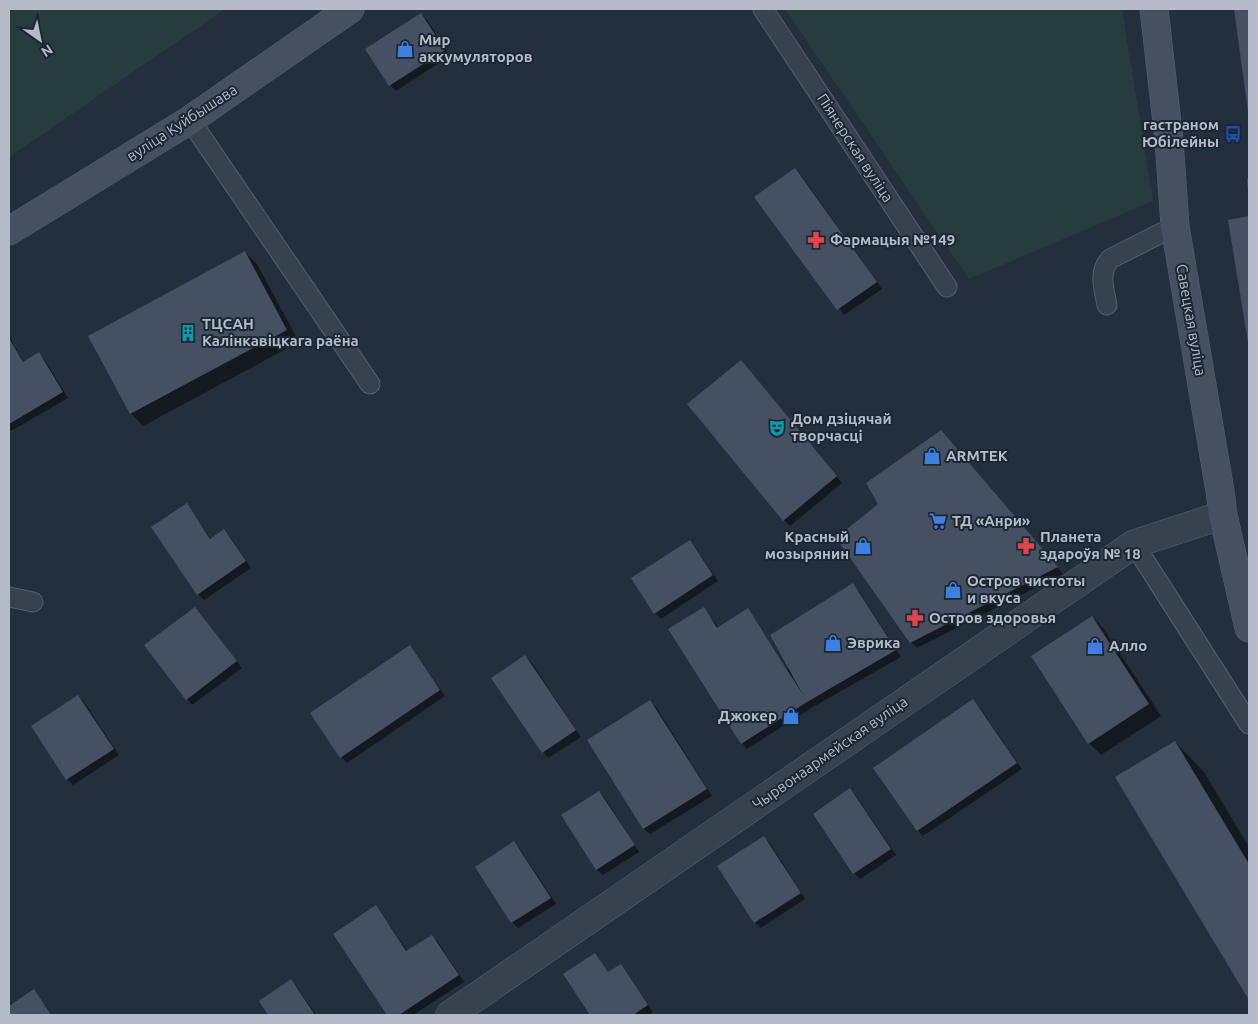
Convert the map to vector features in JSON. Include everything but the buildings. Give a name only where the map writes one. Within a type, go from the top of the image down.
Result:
[{"type":"main road","name":"вуліца Куйбышава","points":[[9,231],[190,120],[350,9]]},
{"type":"main road","name":"Савецкая вуліца","points":[[1154,9],[1170,140],[1175,226],[1223,515],[1249,628]]},
{"type":"street","name":"Чырвонаармейская вуліца","points":[[465,1011],[1134,544],[1223,515]]},
{"type":"lane","name":"Піянерская вуліца","points":[[763,9],[947,287]]},
{"type":"lane","points":[[190,120],[370,384]]},
{"type":"lane","points":[[1107,305],[1102,273],[1104,266],[1110,259],[1175,226]]},
{"type":"lane","points":[[1134,544],[1249,724]]},
{"type":"lane","points":[[9,597],[33,602]]},
{"type":"green space","points":[[9,9],[225,9],[9,157]]},
{"type":"green space","points":[[785,9],[1122,9],[1153,201],[969,279]]},
{"type":"place","name":"Мир аккумуляторов","points":[[405,49]]},
{"type":"place","name":"гастраном Юбілейны","points":[[1233,134]]},
{"type":"place","name":"Фармацыя №149","points":[[816,240]]},
{"type":"place","name":"ТЦСАН Калінкавіцкага раёна","points":[[188,333]]},
{"type":"place","name":"Дом дзіцячай творчасці","points":[[777,428]]},
{"type":"place","name":"ARMTEK","points":[[932,456]]},
{"type":"place","name":"ТД «Анри»","points":[[938,521]]},
{"type":"place","name":"Красный мозырянин","points":[[863,546]]},
{"type":"place","name":"Планета здароўя № 18","points":[[1026,546]]},
{"type":"place","name":"Остров чистоты и вкуса","points":[[953,590]]},
{"type":"place","name":"Остров здоровья","points":[[915,618]]},
{"type":"place","name":"Эврика","points":[[833,643]]},
{"type":"place","name":"Алло","points":[[1095,646]]},
{"type":"place","name":"Джокер","points":[[791,716]]}]
